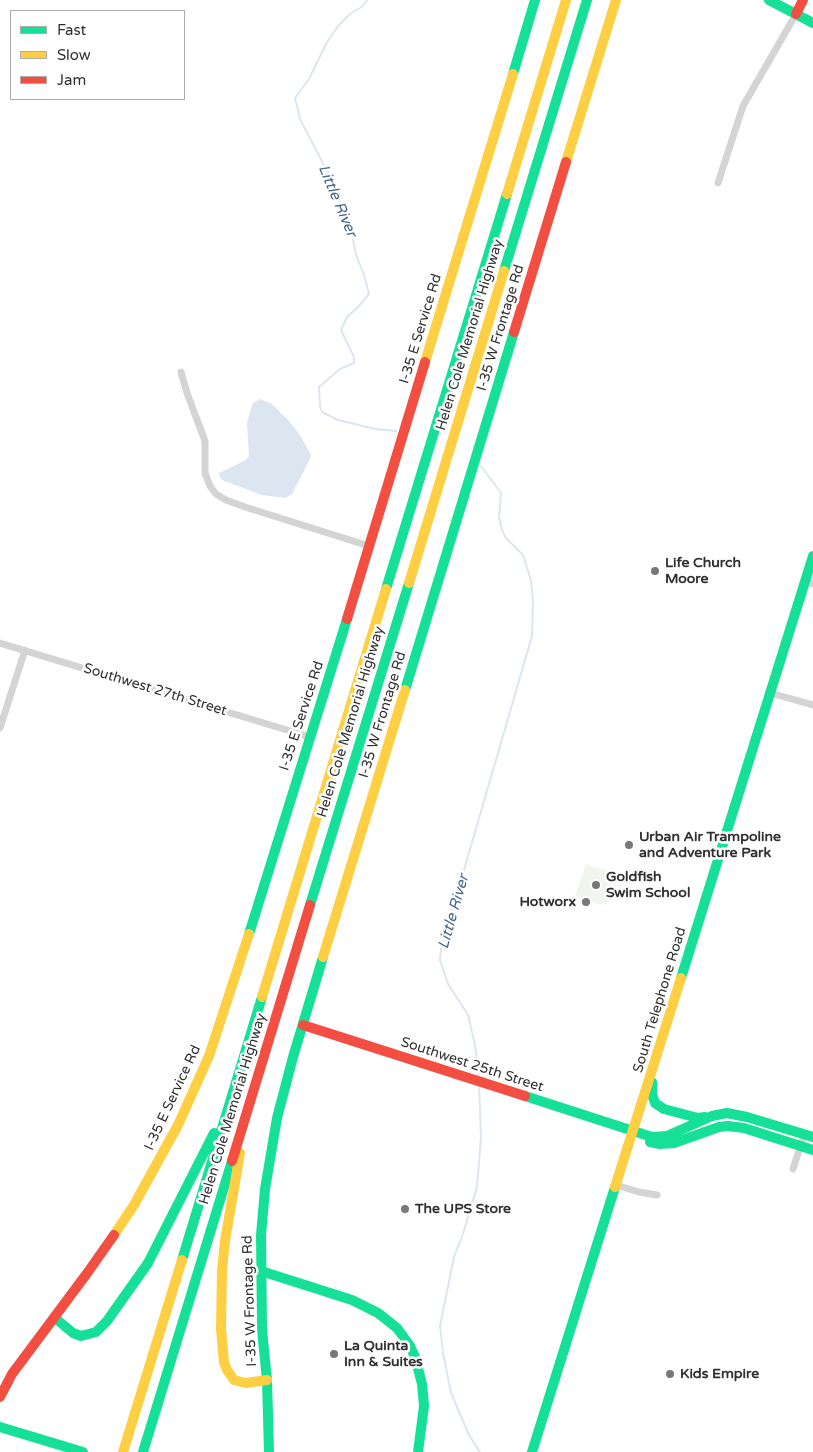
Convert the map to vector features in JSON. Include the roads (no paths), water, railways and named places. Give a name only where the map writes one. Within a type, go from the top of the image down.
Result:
[{"type":"main road","name":"I-35 E Service Rd","points":[[0,1397],[12,1374],[55,1318],[134,1205],[178,1125],[199,1079],[224,1012],[370,546],[535,0]]},
{"type":"main road","name":"Helen Cole Memorial Highway","points":[[123,1452],[566,0]]},
{"type":"main road","name":"Helen Cole Memorial Highway","points":[[143,1452],[587,0]]},
{"type":"main road","name":"I-35 W Frontage Rd","points":[[269,1452],[267,1380],[262,1330],[261,1235],[271,1149],[282,1098],[616,0]]},
{"type":"main road","points":[[769,0],[813,23]]},
{"type":"main road","points":[[796,14],[803,0]]},
{"type":"main road","name":"South Telephone Road","points":[[532,1452],[770,693],[809,582],[813,556]]},
{"type":"main road","name":"Southwest 25th Street","points":[[303,1025],[633,1131]]},
{"type":"main road","points":[[652,1072],[652,1094],[655,1103],[664,1109],[683,1115],[698,1118],[709,1117]]},
{"type":"main road","points":[[55,1318],[73,1333],[82,1336],[96,1332],[107,1322],[152,1255],[228,1107]]},
{"type":"main road","points":[[246,1112],[236,1186],[225,1241],[222,1271],[223,1353],[227,1370],[234,1380],[246,1383],[267,1380]]},
{"type":"main road","points":[[633,1131],[652,1137],[662,1137],[709,1117],[719,1114],[736,1114],[808,1136]]},
{"type":"main road","points":[[633,1131],[643,1139],[660,1144],[668,1144],[719,1127],[736,1126],[813,1150]]},
{"type":"main road","points":[[260,1271],[358,1303],[378,1313],[400,1332],[415,1357],[422,1384],[424,1406],[418,1452]]},
{"type":"main road","points":[[0,1426],[83,1452]]},
{"type":"street","points":[[718,184],[743,106],[796,14]]},
{"type":"street","points":[[181,372],[205,441],[205,474],[216,494],[245,507],[370,546]]},
{"type":"street","name":"Southwest 27th Street","points":[[0,643],[310,737]]},
{"type":"street","points":[[0,728],[25,650]]},
{"type":"street","points":[[770,693],[813,705]]},
{"type":"street","points":[[793,1169],[800,1146],[808,1136]]},
{"type":"street","points":[[616,1185],[639,1192],[657,1194]]},
{"type":"waterway","name":"Little River","points":[[367,0],[363,6],[350,14],[338,26],[326,44],[309,79],[295,98],[300,119],[329,175],[334,193],[350,223],[356,255],[369,294],[347,317],[341,330],[354,357],[354,363],[340,369],[319,387],[320,407],[322,412],[338,420],[375,429],[396,431]]},
{"type":"waterway","name":"Little River","points":[[479,1078],[475,1045],[468,1015],[448,984],[440,960],[441,949],[532,636],[533,601],[531,581],[523,555],[506,538],[502,530],[499,517],[501,493],[481,466]]},
{"type":"waterway","name":"Little River","points":[[479,1085],[481,1137],[477,1187],[454,1257],[440,1326],[451,1393],[469,1435],[480,1452]]},
{"type":"place","name":"Life Church Moore","points":[[655,571]]},
{"type":"place","name":"Urban Air Trampoline and Adventure Park","points":[[629,845]]},
{"type":"place","name":"Goldfish Swim School","points":[[596,885]]},
{"type":"place","name":"Hotworx","points":[[586,902]]},
{"type":"place","name":"The UPS Store","points":[[405,1209]]},
{"type":"place","name":"La Quinta Inn & Suites","points":[[334,1354]]},
{"type":"place","name":"Kids Empire","points":[[670,1374]]}]
